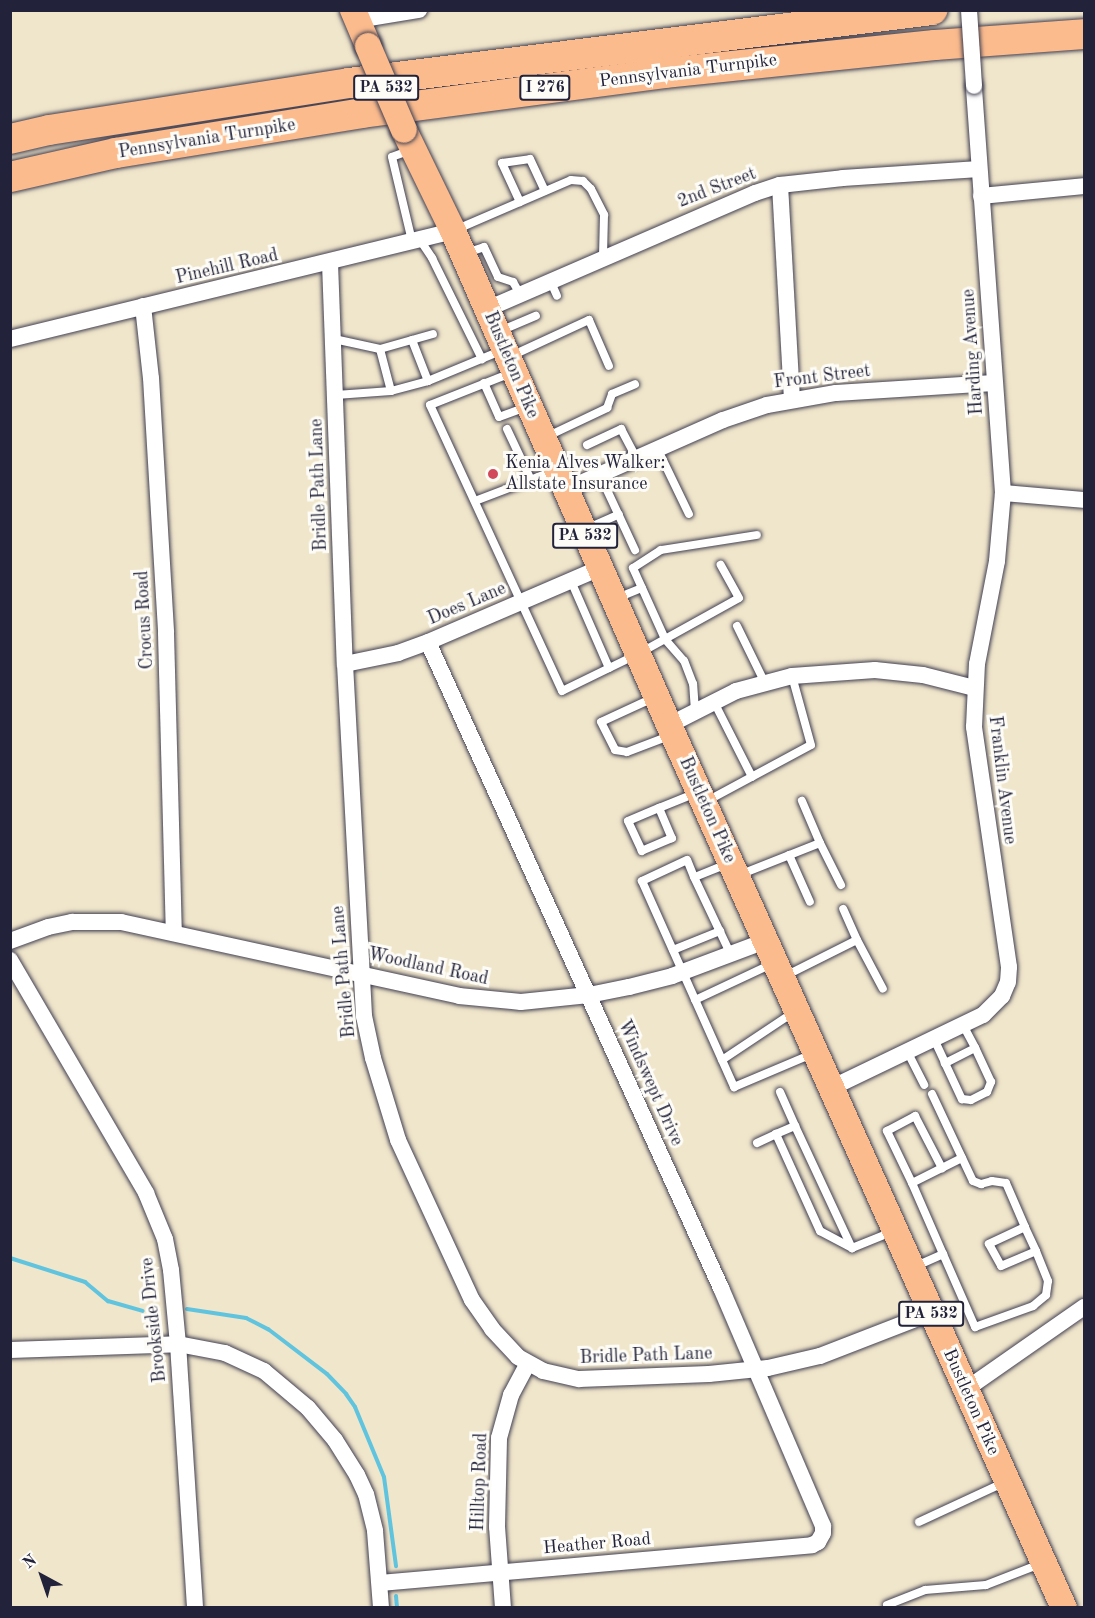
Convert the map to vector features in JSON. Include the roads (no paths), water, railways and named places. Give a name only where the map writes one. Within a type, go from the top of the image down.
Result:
[{"type":"highway","name":"Pennsylvania Turnpike","points":[[10,139],[49,130],[349,83],[932,10]]},
{"type":"highway","name":"Pennsylvania Turnpike","points":[[10,177],[116,153],[362,113],[664,73],[935,45],[1084,34]]},
{"type":"main road","name":"Bustleton Pike","points":[[355,15],[409,140],[458,243],[484,274],[487,309],[501,354],[529,406],[701,798],[1064,1608]]},
{"type":"street","points":[[355,15],[419,10]]},
{"type":"street","name":"Harding Avenue","points":[[969,10],[1003,493],[997,561],[974,688]]},
{"type":"street","name":"2nd Street","points":[[487,309],[744,197],[780,186],[843,178],[979,169]]},
{"type":"street","points":[[780,186],[792,398]]},
{"type":"street","points":[[981,196],[1084,186]]},
{"type":"street","name":"Pinehill Road","points":[[10,339],[416,241],[458,243]]},
{"type":"street","name":"Bridle Path Lane","points":[[330,263],[345,664],[364,1016],[373,1058],[391,1120],[413,1175],[472,1300],[507,1347],[528,1364],[557,1376],[579,1379],[709,1374],[820,1356],[931,1313]]},
{"type":"street","name":"Crocus Road","points":[[143,306],[151,378],[166,633],[174,933]]},
{"type":"street","name":"Front Street","points":[[561,480],[600,475],[745,412],[792,398],[994,383]]},
{"type":"street","points":[[1003,493],[1084,501]]},
{"type":"street","name":"Does Lane","points":[[345,664],[398,653],[428,642],[600,568]]},
{"type":"street","name":"Windswept Drive","points":[[428,642],[589,995],[755,1368],[823,1526],[823,1533],[818,1542]]},
{"type":"street","points":[[671,729],[695,711],[714,702],[764,681],[792,676],[851,670],[891,671],[947,680],[974,688]]},
{"type":"street","name":"Franklin Avenue","points":[[831,1088],[983,1015],[997,1002],[1008,982],[1009,967],[976,750],[974,688]]},
{"type":"street","name":"Woodland Road","points":[[10,941],[48,927],[97,920],[174,933],[479,1000],[531,1001],[589,995],[682,972],[731,955],[774,961]]},
{"type":"street","name":"Brookside Drive","points":[[10,960],[154,1210],[171,1269],[195,1608]]},
{"type":"street","points":[[965,1390],[1084,1307]]},
{"type":"street","points":[[10,1350],[178,1344],[225,1353],[258,1368],[293,1394],[322,1424],[346,1457],[366,1494],[375,1532],[381,1608]]},
{"type":"street","name":"Hilltop Road","points":[[503,1608],[497,1527],[499,1438],[511,1395],[528,1364]]},
{"type":"street","name":"Heather Road","points":[[380,1583],[812,1545],[818,1542]]},
{"type":"lane","points":[[409,140],[392,157],[416,241],[432,258],[501,354]]},
{"type":"lane","points":[[520,202],[502,163],[530,159],[545,191]]},
{"type":"lane","points":[[458,243],[520,202],[571,180],[583,181],[591,189],[604,216],[603,257]]},
{"type":"lane","points":[[484,274],[513,282],[520,294]]},
{"type":"lane","points":[[550,280],[557,296]]},
{"type":"lane","points":[[536,316],[501,354],[484,383],[430,405],[562,691],[638,654],[738,598],[721,566]]},
{"type":"lane","points":[[336,395],[391,391],[428,381],[589,320],[609,366]]},
{"type":"lane","points":[[334,339],[380,349],[433,333]]},
{"type":"lane","points":[[412,340],[428,381]]},
{"type":"lane","points":[[380,349],[391,391]]},
{"type":"lane","points":[[484,383],[499,417],[529,406]]},
{"type":"lane","points":[[543,438],[607,408],[612,394],[635,384]]},
{"type":"lane","points":[[507,429],[531,480]]},
{"type":"lane","points":[[587,445],[621,429],[637,459]]},
{"type":"lane","points":[[658,450],[689,514]]},
{"type":"lane","points":[[600,475],[635,550]]},
{"type":"lane","points":[[475,501],[531,480],[561,480]]},
{"type":"lane","points":[[583,530],[618,514]]},
{"type":"lane","points":[[695,711],[693,684],[684,661],[665,639],[633,568],[660,550],[757,535]]},
{"type":"lane","points":[[571,581],[609,668]]},
{"type":"lane","points":[[614,600],[642,588]]},
{"type":"lane","points":[[737,626],[764,681]]},
{"type":"lane","points":[[658,808],[672,838],[642,851],[628,821],[658,808],[701,798],[752,777],[811,746],[792,676]]},
{"type":"lane","points":[[656,696],[601,722],[615,750],[627,752],[671,729]]},
{"type":"lane","points":[[714,702],[752,777]]},
{"type":"lane","points":[[802,801],[820,843],[842,885]]},
{"type":"lane","points":[[694,878],[789,855],[820,843]]},
{"type":"lane","points":[[789,855],[810,902]]},
{"type":"lane","points":[[731,955],[687,860],[642,881],[734,1087],[815,1053]]},
{"type":"lane","points":[[843,909],[883,989]]},
{"type":"lane","points":[[673,950],[720,931]]},
{"type":"lane","points":[[695,1000],[774,961],[857,939]]},
{"type":"lane","points":[[722,1060],[796,1010]]},
{"type":"lane","points":[[934,1039],[962,1099],[971,1100],[987,1092],[991,1082],[963,1025]]},
{"type":"lane","points":[[945,1063],[975,1048]]},
{"type":"lane","points":[[907,1052],[924,1085]]},
{"type":"lane","points":[[780,1092],[852,1248]]},
{"type":"lane","points":[[932,1094],[974,1181],[981,1184],[992,1181],[1006,1183],[1048,1281],[1046,1295],[1033,1306],[975,1327],[888,1131],[915,1116],[942,1168]]},
{"type":"lane","points":[[757,1143],[795,1126]]},
{"type":"lane","points":[[776,1134],[820,1231],[852,1248]]},
{"type":"lane","points":[[912,1183],[962,1158]]},
{"type":"lane","points":[[1025,1227],[990,1244],[1001,1266],[1036,1251]]},
{"type":"lane","points":[[852,1248],[894,1231]]},
{"type":"lane","points":[[911,1268],[943,1254]]},
{"type":"lane","points":[[920,1522],[1007,1481]]},
{"type":"lane","points":[[887,1605],[925,1590],[986,1585],[1043,1563]]},
{"type":"waterway","points":[[10,1258],[85,1282],[108,1301],[143,1311]]},
{"type":"waterway","points":[[187,1309],[246,1318],[268,1329],[327,1374],[346,1394],[355,1407],[384,1477],[396,1566]]},
{"type":"waterway","points":[[396,1596],[397,1608]]},
{"type":"place","name":"Kenia Alves Walker: Allstate Insurance","points":[[493,474]]}]
